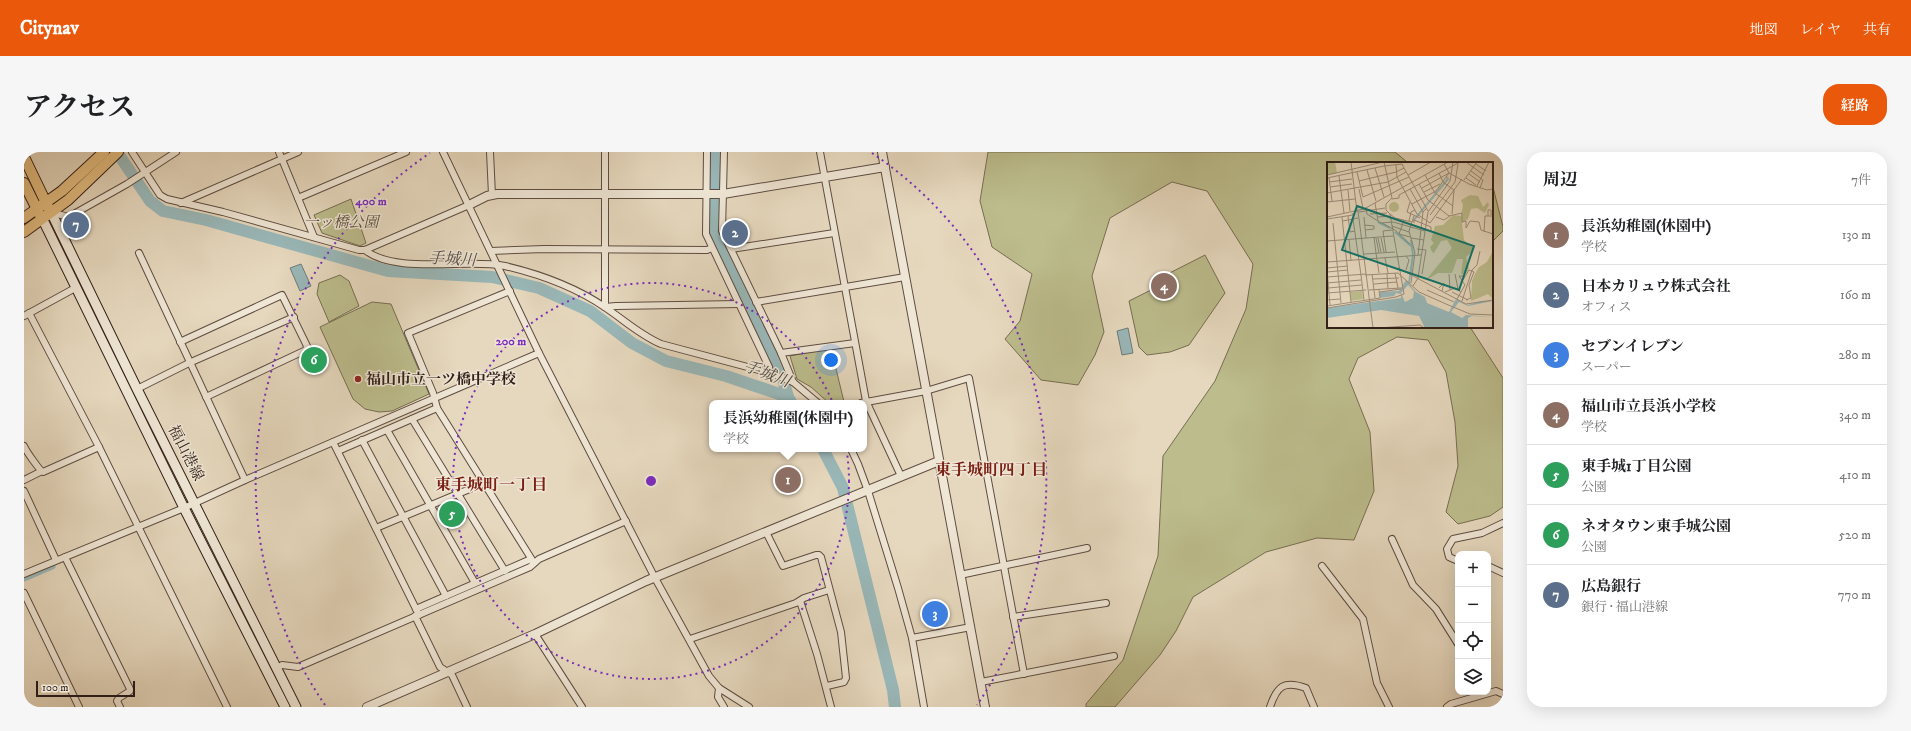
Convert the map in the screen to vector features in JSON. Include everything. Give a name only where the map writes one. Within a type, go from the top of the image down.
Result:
[{"type":"highway","points":[[24,232],[42,218],[49,208],[107,154]]},
{"type":"highway","points":[[24,157],[49,208]]},
{"type":"highway","points":[[24,183],[42,218]]},
{"type":"highway","points":[[24,218],[37,209],[49,208]]},
{"type":"main road","name":"福山港線","points":[[49,208],[137,389],[296,707]]},
{"type":"main road","name":"福山港線","points":[[42,218],[184,508],[285,707]]},
{"type":"street","points":[[132,152],[144,174],[160,195],[168,199],[224,212],[359,250],[365,250],[492,195],[721,194],[885,167]]},
{"type":"street","points":[[49,208],[68,216],[144,174],[176,152]]},
{"type":"street","points":[[279,152],[314,237]]},
{"type":"street","points":[[181,203],[298,152]]},
{"type":"street","points":[[298,198],[406,152]]},
{"type":"street","points":[[443,152],[539,353],[655,578],[690,639],[709,676],[719,688],[749,707]]},
{"type":"street","points":[[490,152],[492,195]]},
{"type":"street","points":[[605,152],[605,307]]},
{"type":"street","points":[[707,152],[706,234],[773,374]]},
{"type":"street","points":[[724,152],[721,194],[722,231],[781,353],[792,382]]},
{"type":"street","points":[[820,152],[855,343],[864,400]]},
{"type":"street","points":[[882,152],[985,707]]},
{"type":"street","points":[[731,249],[834,233]]},
{"type":"street","points":[[491,251],[604,249],[707,250],[712,248]]},
{"type":"street","points":[[365,250],[376,256],[402,262],[428,265],[499,267],[544,278],[566,287],[605,307],[645,337],[661,344],[773,374],[792,382],[814,400]]},
{"type":"street","points":[[139,253],[189,363],[245,480]]},
{"type":"street","points":[[756,302],[905,277]]},
{"type":"street","points":[[77,287],[27,314],[99,447],[227,707]]},
{"type":"street","points":[[509,290],[408,333],[437,408],[533,561]]},
{"type":"street","points":[[180,342],[282,296],[294,317],[307,346],[306,350],[206,398]]},
{"type":"street","points":[[605,307],[739,304]]},
{"type":"street","points":[[137,389],[189,363],[294,317]]},
{"type":"street","points":[[781,353],[855,343]]},
{"type":"street","points":[[24,574],[184,508],[245,480],[539,353]]},
{"type":"street","points":[[867,401],[926,391],[969,378],[1024,674]]},
{"type":"street","points":[[338,451],[437,408]]},
{"type":"street","points":[[867,408],[901,476]]},
{"type":"street","points":[[412,419],[505,571]]},
{"type":"street","points":[[387,430],[475,583]]},
{"type":"street","points":[[362,440],[446,596]]},
{"type":"street","points":[[333,442],[417,613],[440,667],[452,675],[468,707]]},
{"type":"street","points":[[24,446],[40,472]]},
{"type":"street","points":[[24,480],[99,447]]},
{"type":"street","points":[[852,452],[867,491],[912,638],[924,707]]},
{"type":"street","points":[[367,707],[535,634],[646,581],[939,461]]},
{"type":"street","points":[[376,528],[484,483]]},
{"type":"street","points":[[24,491],[56,560]]},
{"type":"street","points":[[417,613],[446,596],[475,583],[539,559],[626,521]]},
{"type":"street","points":[[1455,560],[1449,557],[1448,549],[1454,539],[1482,533],[1503,523]]},
{"type":"street","points":[[766,532],[783,566],[819,555],[822,557],[829,590],[841,632],[846,678],[844,682],[826,686]]},
{"type":"street","points":[[1392,539],[1413,585],[1436,609],[1455,639]]},
{"type":"street","points":[[960,575],[1087,548]]},
{"type":"street","points":[[65,557],[130,689],[130,691],[118,698],[117,701],[120,707]]},
{"type":"street","points":[[277,668],[286,665],[298,667],[417,613],[530,567],[533,561]]},
{"type":"street","points":[[1322,566],[1363,619],[1377,683],[1389,707]]},
{"type":"street","points":[[1491,567],[1503,573]]},
{"type":"street","points":[[690,639],[829,590]]},
{"type":"street","points":[[24,593],[79,707]]},
{"type":"street","points":[[800,601],[831,707]]},
{"type":"street","points":[[1013,617],[1106,603]]},
{"type":"street","points":[[912,638],[971,627]]},
{"type":"street","points":[[535,634],[582,707]]},
{"type":"street","points":[[981,682],[1114,656]]},
{"type":"street","points":[[1270,707],[1274,694],[1284,685],[1294,684],[1306,688],[1314,707]]},
{"type":"street","points":[[719,688],[718,697],[724,707]]},
{"type":"street","points":[[1491,692],[1496,691],[1503,694]]},
{"type":"street","points":[[1447,707],[1451,704],[1477,695]]},
{"type":"green space","points":[[988,152],[1395,152],[1407,162],[1327,162],[1327,328],[1471,328],[1503,378],[1503,507],[1490,516],[1458,524],[1446,512],[1458,466],[1455,422],[1446,372],[1428,340],[1397,337],[1358,358],[1349,379],[1370,432],[1374,491],[1354,540],[1317,538],[1266,552],[1193,597],[1176,631],[1160,655],[1115,707],[1086,707],[1086,704],[1123,660],[1158,556],[1163,456],[1215,381],[1246,309],[1253,264],[1207,191],[1172,182],[1110,218],[1092,276],[1104,332],[1095,355],[1078,385],[1041,380],[1005,339],[1020,321],[1032,274],[992,247],[980,201]]},
{"type":"green space","points":[[1493,187],[1503,227],[1503,231],[1493,241]]},
{"type":"green space","name":"一ッ橋公園","points":[[351,199],[366,243],[360,246],[322,233],[314,215]]},
{"type":"green space","points":[[1205,255],[1225,293],[1189,345],[1170,352],[1147,355],[1139,347],[1129,301],[1155,288],[1152,282]]},
{"type":"green space","points":[[340,275],[349,281],[359,306],[329,322],[317,294],[319,283]]},
{"type":"green space","points":[[372,302],[391,304],[429,394],[392,411],[379,412],[365,409],[353,399],[320,327]]},
{"type":"green space","points":[[831,348],[844,400],[826,400],[811,387],[797,379],[790,356]]},
{"type":"green space","points":[[320,349],[325,361],[308,369],[303,358]]},
{"type":"green space","points":[[453,500],[457,501],[467,518],[448,528],[437,510],[439,506]]},
{"type":"water","points":[[301,264],[311,286],[300,291],[290,268]]},
{"type":"water","points":[[1128,328],[1133,353],[1122,355],[1117,331]]},
{"type":"waterway","name":"手城川","points":[[117,152],[150,201],[163,211],[206,220],[388,271],[492,277],[539,288],[590,311],[632,343],[666,361],[726,376],[788,397]]},
{"type":"waterway","points":[[715,152],[713,233],[780,369],[790,400]]},
{"type":"waterway","name":"手城川","points":[[825,452],[843,488],[893,690],[895,707]]},
{"type":"waterway","points":[[24,578],[52,566]]},
{"type":"place","name":"広島銀行","points":[[76,225]]},
{"type":"place","name":"日本カリュウ株式会社","points":[[735,233]]},
{"type":"place","name":"福山市立長浜小学校","points":[[1164,286]]},
{"type":"place","name":"ネオタウン東手城公園","points":[[314,360]]},
{"type":"place","name":"福山市立一ツ橋中学校","points":[[358,379]]},
{"type":"place","name":"長浜幼稚園(休園中)","points":[[788,480]]},
{"type":"place","name":"東手城1丁目公園","points":[[452,514]]},
{"type":"place","name":"セブンイレブン","points":[[935,614]]},
{"type":"district","name":"東手城町四丁目","points":[[991,470]]},
{"type":"district","name":"東手城町一丁目","points":[[491,485]]}]
